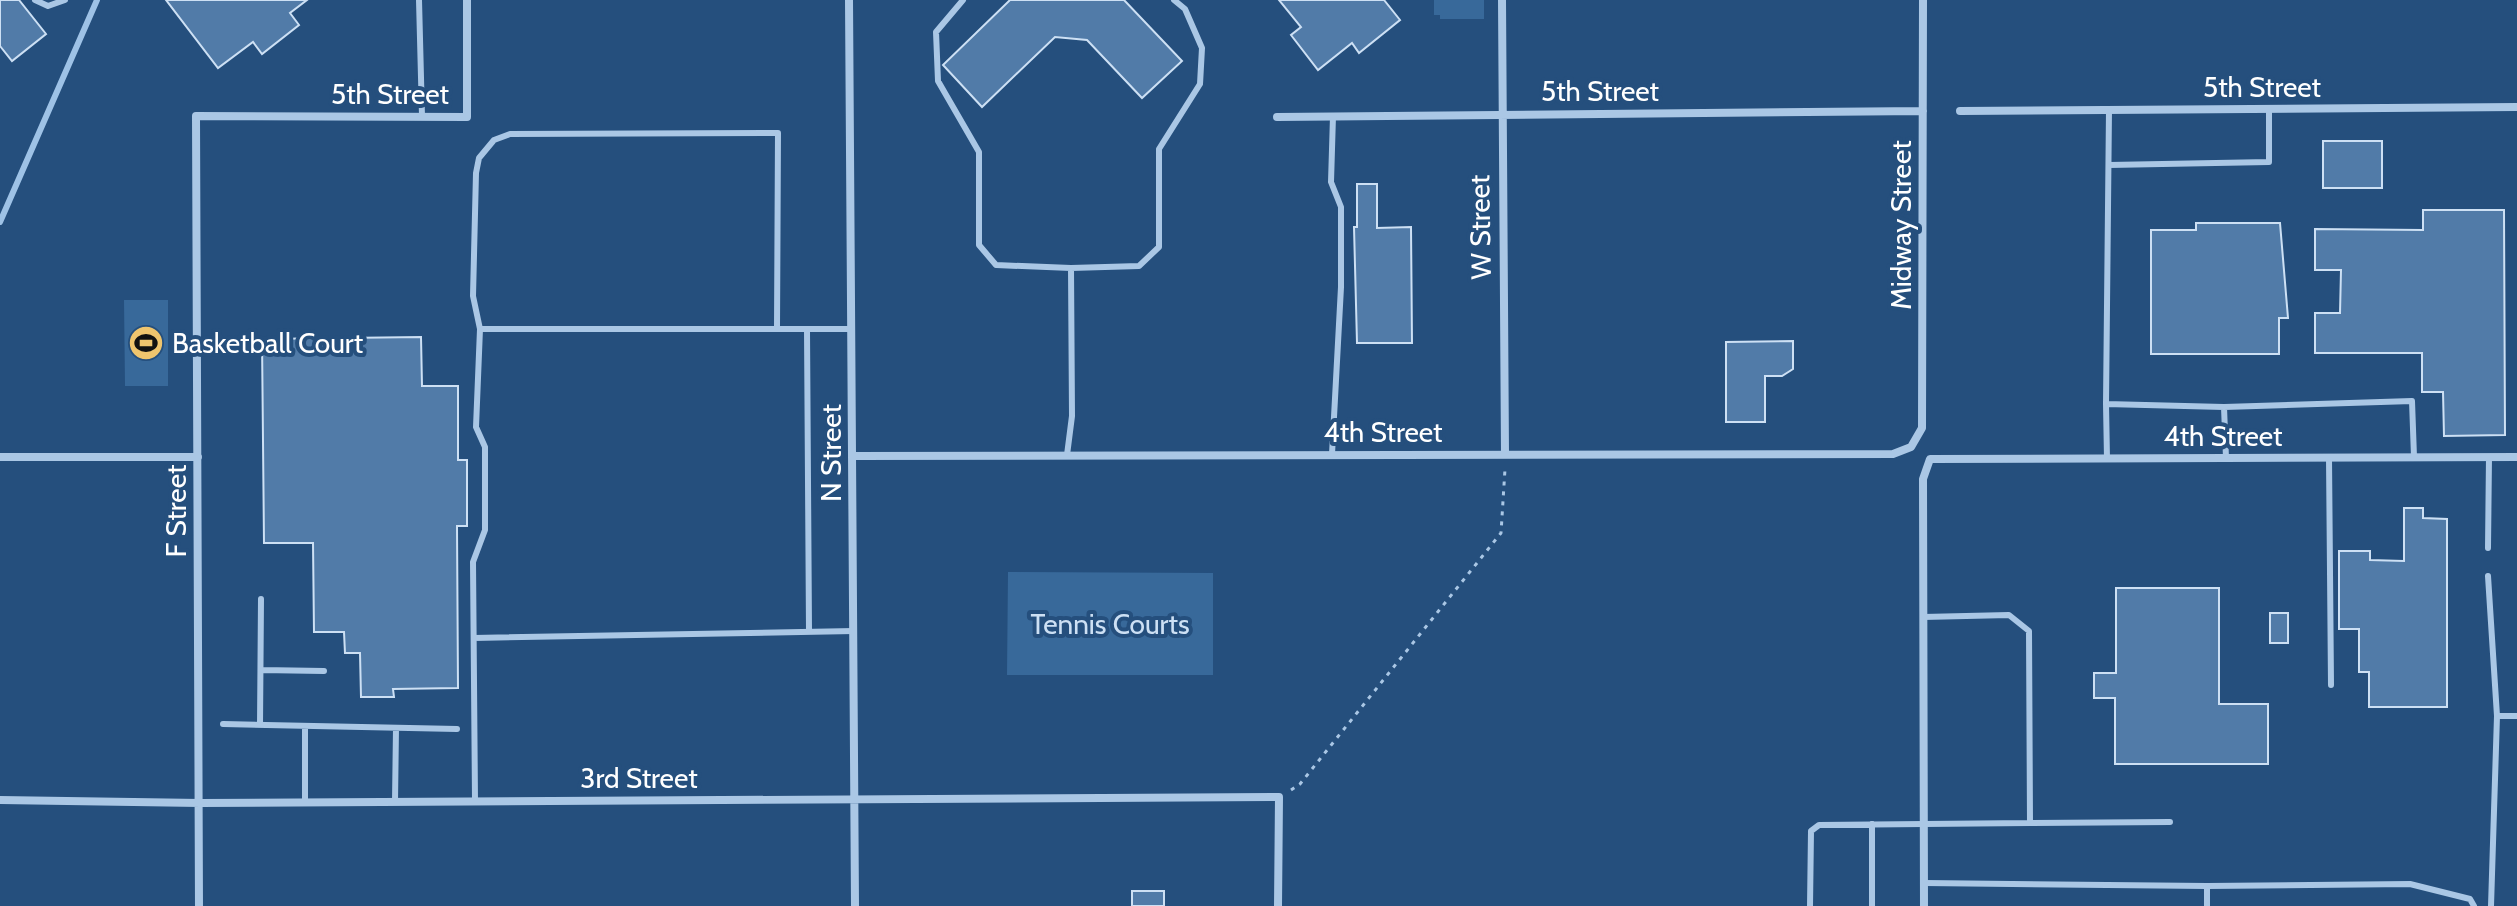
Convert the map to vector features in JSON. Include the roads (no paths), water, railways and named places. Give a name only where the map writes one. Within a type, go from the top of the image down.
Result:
[{"type":"street","name":"5th Street","points":[[196,116],[467,117],[467,0]]},
{"type":"street","name":"N Street","points":[[849,0],[855,906]]},
{"type":"street","name":"W Street","points":[[1502,0],[1505,454]]},
{"type":"street","name":"Midway Street","points":[[1911,447],[1922,428],[1923,0]]},
{"type":"street","name":"5th Street","points":[[1960,111],[2517,107]]},
{"type":"street","name":"5th Street","points":[[1277,117],[1923,111]]},
{"type":"street","name":"F Street","points":[[196,116],[199,906]]},
{"type":"street","name":"4th Street","points":[[853,456],[1893,454],[1911,447]]},
{"type":"street","points":[[0,457],[198,457]]},
{"type":"street","name":"4th Street","points":[[1923,617],[1923,479],[1930,459],[2517,457]]},
{"type":"street","points":[[1923,617],[1924,906]]},
{"type":"street","name":"3rd Street","points":[[0,800],[200,803],[1279,797],[1278,906]]},
{"type":"lane","points":[[35,0],[48,6],[65,0]]},
{"type":"lane","points":[[419,0],[422,116]]},
{"type":"lane","points":[[963,0],[936,32],[938,81],[979,152],[979,245],[996,265],[1071,268],[1139,266],[1159,247],[1159,149],[1200,84],[1202,48],[1185,9],[1174,0]]},
{"type":"lane","points":[[2109,165],[2269,162],[2269,109]]},
{"type":"lane","points":[[2107,459],[2109,110]]},
{"type":"lane","points":[[1332,454],[1341,287],[1341,207],[1331,182],[1333,116]]},
{"type":"lane","points":[[475,801],[473,562],[485,530],[485,447],[476,427],[480,329],[473,296],[479,158],[494,140],[510,134],[778,133],[777,329]]},
{"type":"lane","points":[[1067,455],[1072,416],[1071,268]]},
{"type":"lane","points":[[480,329],[852,329]]},
{"type":"lane","points":[[807,329],[809,631]]},
{"type":"lane","points":[[2106,404],[2224,407],[2412,401],[2414,457]]},
{"type":"lane","points":[[2224,407],[2226,458]]},
{"type":"lane","points":[[2488,548],[2489,457]]},
{"type":"lane","points":[[2329,458],[2331,685]]},
{"type":"lane","points":[[2488,576],[2497,716],[2491,906]]},
{"type":"lane","points":[[260,725],[261,599]]},
{"type":"lane","points":[[1923,617],[2009,615],[2029,631],[2030,823]]},
{"type":"lane","points":[[474,638],[797,635],[809,631],[854,631]]},
{"type":"lane","points":[[261,670],[324,671]]},
{"type":"lane","points":[[2497,716],[2517,716]]},
{"type":"lane","points":[[223,724],[457,729]]},
{"type":"lane","points":[[305,726],[305,802]]},
{"type":"lane","points":[[395,802],[396,728]]},
{"type":"lane","points":[[1810,906],[1814,827],[2170,822]]},
{"type":"lane","points":[[1872,824],[1872,906]]},
{"type":"lane","points":[[1924,883],[2207,886],[2410,884],[2470,899],[2474,906]]},
{"type":"lane","points":[[2207,886],[2207,906]]},
{"type":"waterway","points":[[0,222],[97,0]]},
{"type":"place","name":"Basketball Court","points":[[146,343]]},
{"type":"park label","name":"Tennis Courts","points":[[1110,624]]}]
